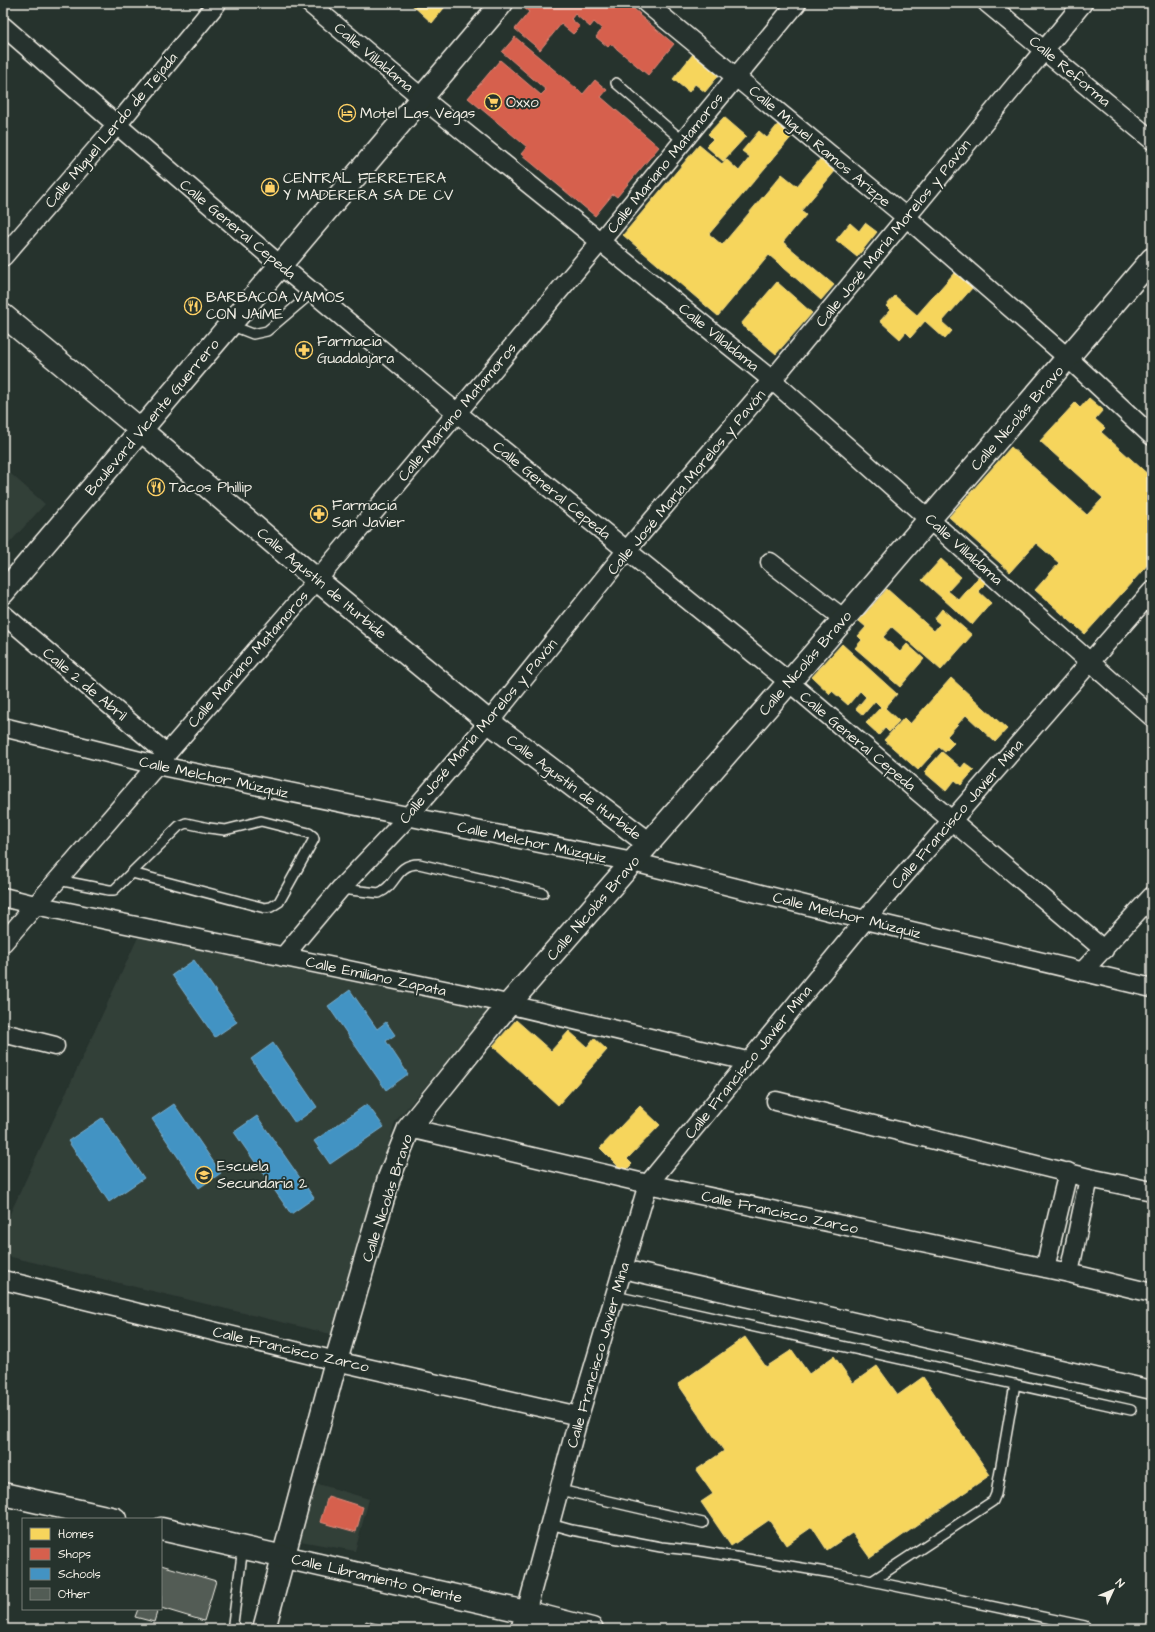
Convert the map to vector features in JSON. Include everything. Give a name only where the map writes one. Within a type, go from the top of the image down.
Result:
[{"type":"street","name":"Calle Miguel Lerdo de Tejada","points":[[3,256],[117,125],[217,3]]},
{"type":"street","name":"Calle Villaldama","points":[[309,3],[422,98],[772,380],[930,518],[1152,717]]},
{"type":"street","name":"Boulevard Vicente Guerrero","points":[[3,593],[502,3]]},
{"type":"street","name":"Calle Miguel Ramos Arizpe","points":[[646,3],[906,217],[1068,358],[1152,436]]},
{"type":"street","name":"Calle Mariano Matamoros","points":[[3,943],[317,580],[456,412],[600,242],[735,76],[797,3]]},
{"type":"street","name":"Calle Reforma","points":[[987,3],[1152,140]]},
{"type":"street","name":"Calle José María Morelos y Pavón","points":[[283,957],[340,889],[408,817],[489,722],[627,550],[772,380],[1082,3]]},
{"type":"street","name":"Calle General Cepeda","points":[[3,26],[280,265],[456,412],[789,682],[1104,950]]},
{"type":"street","name":"Calle Nicolás Bravo","points":[[264,1629],[336,1361],[390,1178],[409,1128],[508,1005],[844,619],[1152,259]]},
{"type":"street","name":"Calle Agustín de Iturbide","points":[[3,315],[317,580],[489,722],[648,843]]},
{"type":"street","points":[[770,562],[844,619]]},
{"type":"street","name":"Calle Francisco Javier Mina","points":[[523,1620],[560,1490],[579,1416],[648,1184],[748,1061],[866,920],[951,820],[1152,591]]},
{"type":"street","name":"Calle 2 de Abril","points":[[3,614],[162,760]]},
{"type":"street","name":"Calle Melchor Múzquiz","points":[[3,727],[162,760],[408,817],[633,862],[866,920],[1152,988]]},
{"type":"street","points":[[1082,972],[1104,950],[1152,896]]},
{"type":"street","name":"Calle Emiliano Zapata","points":[[3,897],[35,905],[473,996],[748,1061]]},
{"type":"street","points":[[3,1033],[55,1046]]},
{"type":"street","points":[[776,1101],[1089,1178],[1152,1192]]},
{"type":"street","name":"Calle Francisco Zarco","points":[[409,1128],[648,1184],[1069,1273],[1152,1293]]},
{"type":"street","points":[[1045,1268],[1068,1172]]},
{"type":"street","points":[[1069,1273],[1089,1178]]},
{"type":"street","points":[[623,1269],[1152,1390]]},
{"type":"street","name":"Calle Francisco Zarco","points":[[3,1280],[336,1361],[579,1416]]},
{"type":"street","points":[[3,1494],[111,1518]]},
{"type":"street","name":"Calle Libramiento Oriente","points":[[162,1529],[283,1556],[523,1620],[592,1629]]},
{"type":"lane","points":[[616,83],[683,141]]},
{"type":"lane","points":[[230,325],[253,334],[268,331],[313,292]]},
{"type":"lane","points":[[58,880],[114,890],[183,824],[225,830],[261,821],[309,833],[314,839],[279,902],[271,907],[265,908],[132,873]]},
{"type":"lane","points":[[340,889],[379,893],[385,891],[398,873],[406,866],[419,864],[543,893]]},
{"type":"lane","points":[[615,1296],[1131,1410]]},
{"type":"lane","points":[[872,1581],[993,1501],[996,1494],[1015,1384]]},
{"type":"lane","points":[[560,1490],[703,1523]]},
{"type":"lane","points":[[550,1524],[572,1530],[661,1547],[700,1551],[838,1574],[1085,1626]]},
{"type":"lane","points":[[236,1629],[233,1623],[243,1548]]},
{"type":"shaded area","points":[[3,467],[45,504],[3,550]]},
{"type":"shaded area","name":"Escuela Secundaria 2","points":[[140,933],[491,1010],[395,1122],[335,1335],[3,1255],[3,1229]]},
{"type":"shaded area","points":[[318,1484],[369,1499],[355,1551],[295,1540]]},
{"type":"building: Homes","points":[[410,3],[448,3],[432,23]]},
{"type":"building: Homes","points":[[693,54],[719,75],[705,92],[695,84],[689,92],[673,79]]},
{"type":"building: Homes","points":[[724,117],[746,136],[723,161],[706,146],[713,139],[708,134]]},
{"type":"building: Homes","points":[[779,123],[793,135],[709,234],[722,245],[782,174],[797,186],[821,158],[836,170],[801,211],[806,215],[783,242],[834,285],[821,300],[769,255],[718,316],[623,235],[699,145],[722,164],[726,159],[739,171],[750,157],[742,151],[759,131],[767,138]]},
{"type":"building: Homes","points":[[850,223],[859,231],[865,223],[877,232],[857,257],[836,240]]},
{"type":"building: Homes","points":[[955,272],[973,287],[942,322],[952,331],[945,339],[925,321],[911,337],[906,332],[900,339],[880,321],[890,310],[886,306],[895,296],[917,315]]},
{"type":"building: Homes","points":[[777,282],[812,313],[776,354],[741,324]]},
{"type":"building: Homes","points":[[1089,398],[1103,410],[1095,419],[1105,428],[1101,432],[1152,478],[1152,560],[1085,634],[1035,590],[1059,563],[1036,543],[1010,572],[949,517],[1011,447],[1087,515],[1103,498],[1040,441],[1075,403],[1080,408]]},
{"type":"building: Homes","points":[[941,559],[961,577],[948,591],[959,600],[979,577],[986,583],[978,591],[991,603],[972,625],[922,580]]},
{"type":"building: Homes","points":[[887,589],[934,631],[940,624],[934,619],[942,609],[972,635],[941,670],[892,627],[883,637],[900,652],[907,644],[924,659],[900,687],[855,648],[862,640],[858,636],[866,627],[859,621]]},
{"type":"building: Homes","points":[[842,644],[897,694],[885,708],[899,721],[889,732],[885,728],[879,735],[866,723],[881,707],[875,701],[863,715],[856,709],[866,697],[860,691],[848,705],[832,691],[830,694],[812,677]]},
{"type":"building: Homes","points":[[951,678],[1007,729],[995,742],[966,715],[947,736],[954,743],[945,752],[939,747],[918,770],[884,740],[904,718],[910,724]]},
{"type":"building: Homes","points":[[942,752],[961,768],[965,763],[974,770],[961,785],[955,780],[946,791],[924,772]]},
{"type":"building: Homes","points":[[516,1020],[551,1051],[569,1031],[587,1047],[594,1038],[607,1050],[558,1105],[493,1046]]},
{"type":"building: Homes","points":[[640,1106],[660,1125],[627,1159],[632,1164],[624,1172],[600,1148]]},
{"type":"building: Homes","points":[[745,1337],[766,1367],[792,1350],[809,1374],[834,1356],[853,1383],[877,1366],[898,1395],[923,1377],[990,1475],[870,1558],[852,1533],[827,1550],[812,1527],[786,1545],[769,1520],[731,1546],[701,1502],[713,1494],[696,1470],[724,1451],[678,1384]]},
{"type":"building: Shops","points":[[526,3],[627,3],[674,44],[648,75],[611,44],[608,47],[596,37],[602,29],[594,22],[590,27],[575,14],[571,19],[580,27],[573,34],[561,24],[540,50],[515,29],[529,12],[523,7]]},
{"type":"building: Shops","points":[[515,37],[583,94],[595,80],[607,90],[601,97],[659,147],[617,197],[613,194],[595,216],[521,154],[527,147],[468,98],[500,60],[541,95],[546,90],[502,52]]},
{"type":"building: Shops","points":[[3,736],[8,737],[3,759]]},
{"type":"building: Shops","points":[[328,1496],[363,1507],[356,1532],[320,1522]]},
{"type":"building: Schools","points":[[194,960],[237,1022],[215,1037],[172,975]]},
{"type":"building: Schools","points":[[350,990],[377,1029],[386,1022],[395,1035],[386,1041],[408,1074],[386,1090],[328,1006]]},
{"type":"building: Schools","points":[[273,1043],[317,1107],[295,1123],[251,1059]]},
{"type":"building: Schools","points":[[174,1104],[221,1173],[199,1188],[152,1119]]},
{"type":"building: Schools","points":[[367,1104],[384,1127],[330,1164],[314,1141]]},
{"type":"building: Schools","points":[[257,1116],[314,1198],[291,1214],[234,1132]]},
{"type":"building: Schools","points":[[102,1118],[144,1178],[109,1202],[68,1141]]},
{"type":"building: Other","points":[[162,1565],[216,1581],[204,1621],[162,1608]]},
{"type":"building: Other","points":[[138,1610],[158,1610],[154,1622],[135,1617]]},
{"type":"building: Other","points":[[366,1621],[395,1629],[364,1629]]},
{"type":"place","name":"Oxxo","points":[[493,102]]},
{"type":"place","name":"Motel Las Vegas","points":[[347,113]]},
{"type":"place","name":"CENTRAL FERRETERA Y MADERERA SA DE CV","points":[[270,187]]},
{"type":"place","name":"BARBACOA VAMOS CON JAIME","points":[[193,306]]},
{"type":"place","name":"Farmacia Guadalajara","points":[[304,350]]},
{"type":"place","name":"Tacos Phillip","points":[[156,487]]},
{"type":"place","name":"Farmacia San Javier","points":[[319,514]]},
{"type":"place","name":"Escuela Secundaria 2","points":[[204,1175]]}]
